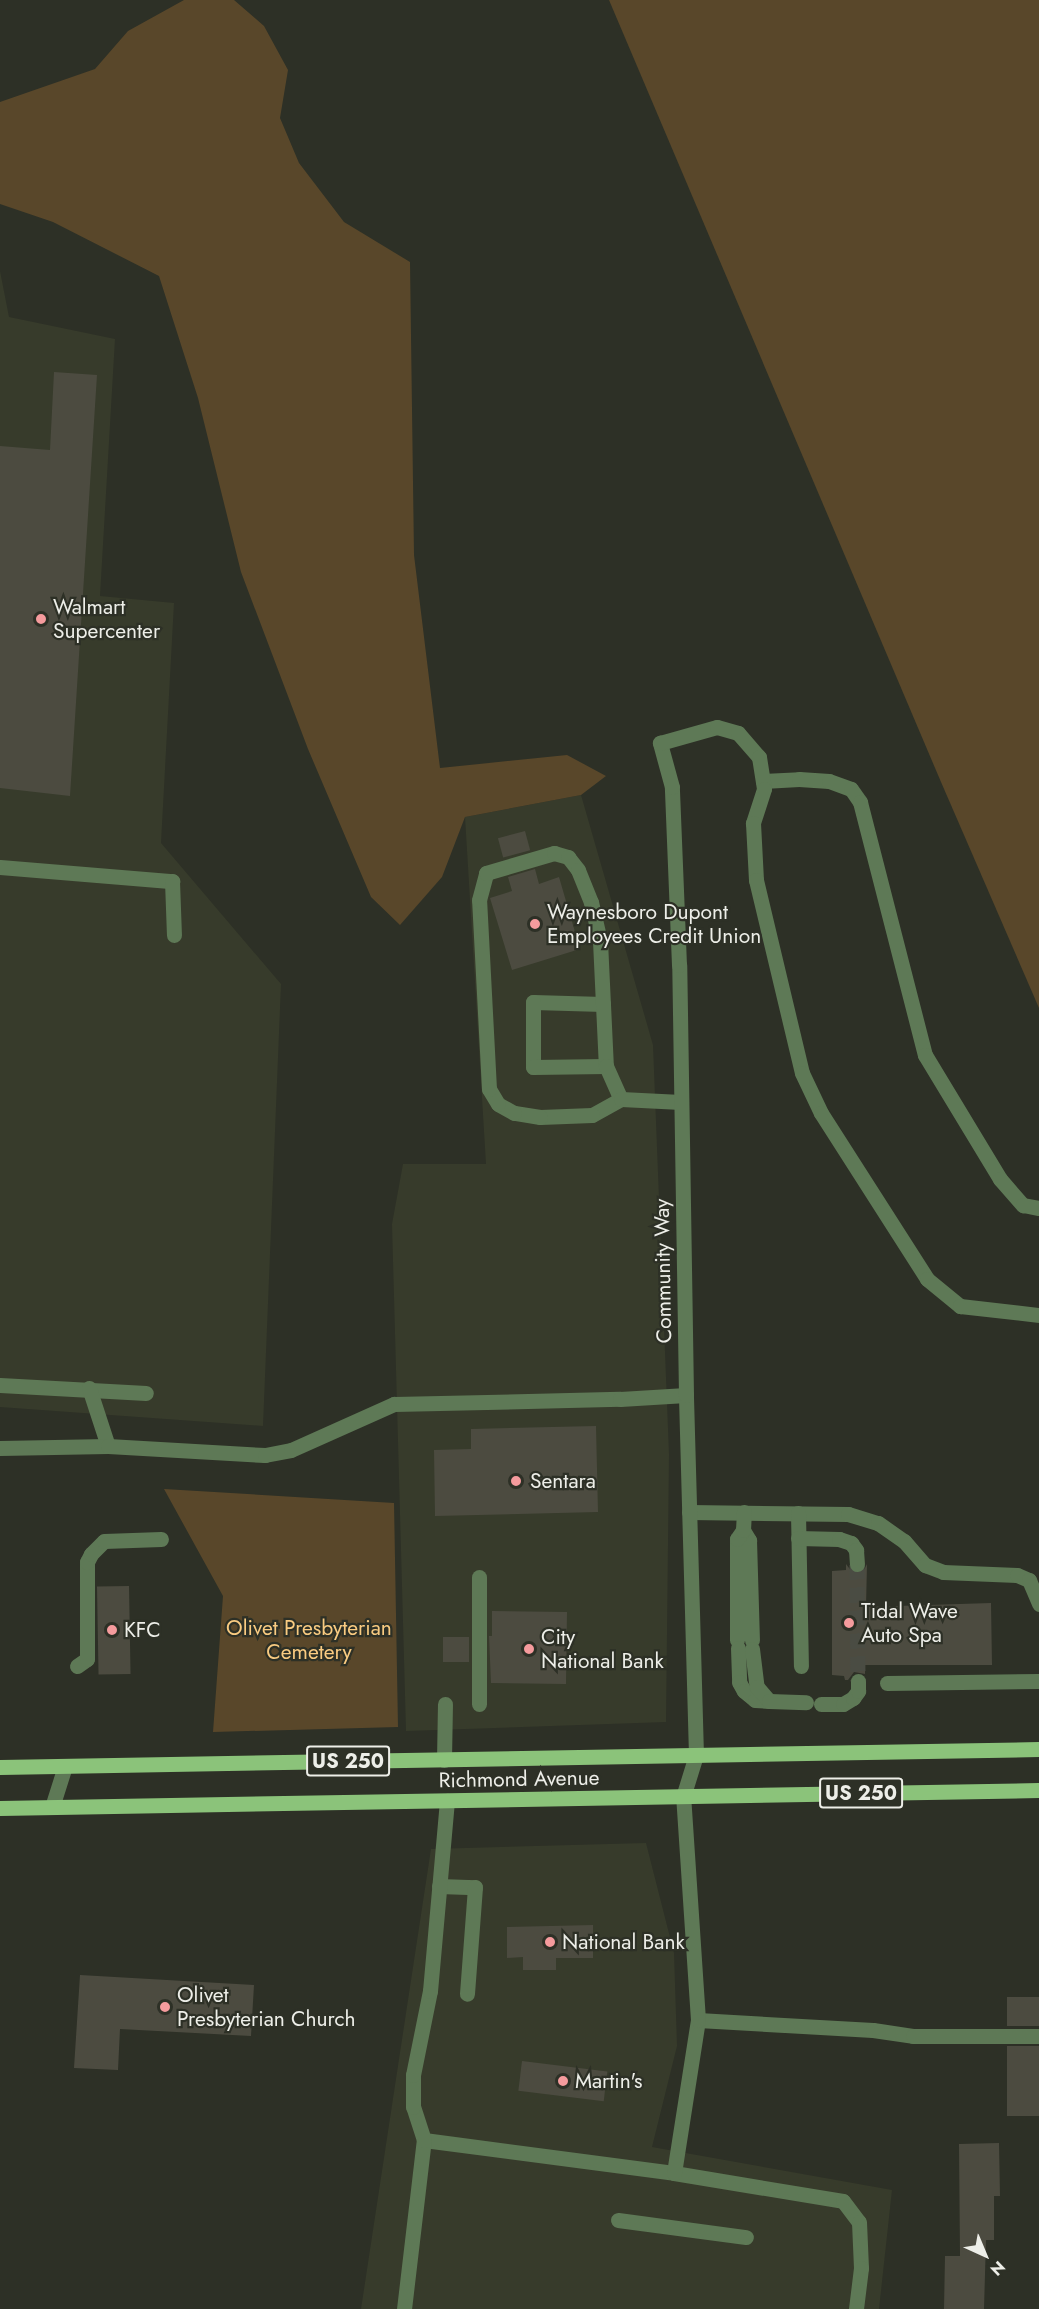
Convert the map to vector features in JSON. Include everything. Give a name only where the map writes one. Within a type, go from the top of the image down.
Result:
[{"type":"main road","name":"Richmond Avenue","points":[[0,1767],[1039,1749]]},
{"type":"main road","name":"Richmond Avenue","points":[[0,1808],[1039,1790]]},
{"type":"street","name":"Community Way","points":[[682,1797],[696,1755],[672,787],[660,743],[717,727],[738,733],[759,757],[763,781]]},
{"type":"street","points":[[1039,1208],[1023,1205],[1000,1179],[925,1055],[860,802],[851,789],[829,781],[799,779],[763,781],[764,789],[753,823],[756,880],[802,1073],[821,1113],[927,1279],[960,1306],[1039,1315]]},
{"type":"street","points":[[621,1099],[606,1066],[600,941],[579,870],[568,857],[554,853],[486,873],[479,900],[489,1089],[498,1104],[514,1113],[540,1117],[592,1115],[621,1099],[681,1102]]},
{"type":"street","points":[[0,867],[172,881],[174,935]]},
{"type":"street","points":[[603,1004],[533,1002],[533,1067],[606,1066]]},
{"type":"street","points":[[0,1385],[89,1388],[146,1393]]},
{"type":"street","points":[[89,1388],[108,1446]]},
{"type":"street","points":[[0,1449],[108,1446],[265,1455],[291,1450],[394,1404],[620,1399],[686,1395]]},
{"type":"street","points":[[689,1512],[848,1514],[878,1523],[904,1540],[926,1565],[943,1572],[1017,1575],[1029,1580],[1039,1604]]},
{"type":"street","points":[[744,1512],[743,1530],[737,1539],[745,1644],[757,1688],[769,1701],[843,1704],[853,1698],[858,1691],[858,1681]]},
{"type":"street","points":[[798,1513],[801,1666]]},
{"type":"street","points":[[798,1538],[839,1539],[851,1543],[856,1550],[857,1564]]},
{"type":"street","points":[[77,1666],[87,1659],[87,1562],[91,1554],[104,1541],[161,1539]]},
{"type":"street","points":[[479,1577],[479,1704]]},
{"type":"street","points":[[887,1683],[1039,1681]]},
{"type":"street","points":[[444,1760],[445,1704]]},
{"type":"street","points":[[1039,1738],[1039,1749]]},
{"type":"street","points":[[52,1807],[65,1766]]},
{"type":"street","points":[[674,2173],[698,2020],[682,1797]]},
{"type":"street","points":[[404,2309],[424,2140],[412,2106],[413,2075],[430,1991],[447,1801]]},
{"type":"street","points":[[439,1886],[475,1887],[467,1994]]},
{"type":"street","points":[[698,2020],[873,2030],[913,2036],[1039,2036]]},
{"type":"street","points":[[424,2140],[674,2173],[843,2201],[859,2222],[861,2268],[856,2309]]},
{"type":"street","points":[[618,2220],[746,2237]]},
{"type":"shaded area","points":[[0,271],[9,317],[115,339],[100,596],[174,603],[161,843],[281,984],[263,1426],[0,1407]]},
{"type":"shaded area","points":[[581,795],[653,1045],[669,1454],[666,1722],[406,1731],[392,1224],[403,1164],[486,1164],[465,817]]},
{"type":"shaded area","points":[[646,1843],[674,1953],[677,2046],[652,2147],[892,2190],[879,2309],[361,2309],[431,1849]]},
{"type":"green space","points":[[184,0],[234,0],[264,26],[288,70],[280,118],[299,163],[344,222],[410,262],[414,555],[440,768],[567,755],[606,776],[581,795],[465,817],[442,877],[400,925],[371,897],[308,749],[241,572],[198,398],[159,276],[53,222],[0,204],[0,102],[95,69],[128,31]]},
{"type":"green space","points":[[609,0],[1039,0],[1039,1008],[941,782]]},
{"type":"green space","name":"Olivet Presbyterian Cemetery","points":[[164,1489],[394,1503],[398,1727],[213,1732],[223,1596]]},
{"type":"building","name":"Walmart Supercenter","points":[[54,372],[97,375],[70,796],[0,788],[0,446],[50,450]]},
{"type":"building","points":[[525,831],[530,850],[503,858],[498,838]]},
{"type":"building","name":"Waynesboro Dupont Employees Credit Union","points":[[535,869],[539,884],[559,877],[580,949],[512,970],[490,898],[512,891],[508,877]]},
{"type":"building","name":"Sentara","points":[[596,1426],[598,1512],[435,1516],[434,1450],[471,1449],[471,1429]]},
{"type":"building","points":[[846,1564],[852,1572],[857,1574],[863,1572],[867,1564],[866,1607],[991,1603],[992,1665],[865,1665],[865,1674],[854,1672],[848,1680],[845,1680],[844,1676],[832,1675],[832,1571],[846,1570]]},
{"type":"building","name":"KFC","points":[[129,1586],[131,1674],[99,1675],[97,1587]]},
{"type":"building","name":"City National Bank","points":[[492,1611],[567,1612],[566,1684],[491,1683],[489,1636],[492,1636]]},
{"type":"building","points":[[443,1637],[469,1637],[469,1662],[443,1662]]},
{"type":"building","name":"National Bank","points":[[593,1925],[593,1958],[556,1958],[556,1970],[523,1970],[523,1957],[507,1958],[507,1927]]},
{"type":"building","name":"Olivet Presbyterian Church","points":[[80,1975],[254,1985],[251,2036],[120,2029],[118,2070],[74,2068]]},
{"type":"building","points":[[1007,1997],[1039,1997],[1039,2026],[1007,2026]]},
{"type":"building","points":[[1007,2046],[1039,2046],[1039,2116],[1007,2116]]},
{"type":"building","name":"Martin's","points":[[522,2061],[607,2071],[604,2101],[518,2091]]},
{"type":"building","points":[[999,2143],[1000,2196],[994,2196],[994,2240],[986,2240],[984,2309],[944,2309],[945,2256],[960,2256],[959,2144]]},
{"type":"tunnel","points":[[857,1564],[858,1681]]},
{"type":"place","name":"Walmart Supercenter","points":[[41,619]]},
{"type":"place","name":"Waynesboro Dupont Employees Credit Union","points":[[535,924]]},
{"type":"place","name":"Sentara","points":[[516,1481]]},
{"type":"place","name":"Tidal Wave Auto Spa","points":[[849,1623]]},
{"type":"place","name":"KFC","points":[[112,1630]]},
{"type":"place","name":"City National Bank","points":[[529,1649]]},
{"type":"place","name":"National Bank","points":[[550,1942]]},
{"type":"place","name":"Olivet Presbyterian Church","points":[[165,2007]]},
{"type":"place","name":"Martin's","points":[[563,2081]]}]
